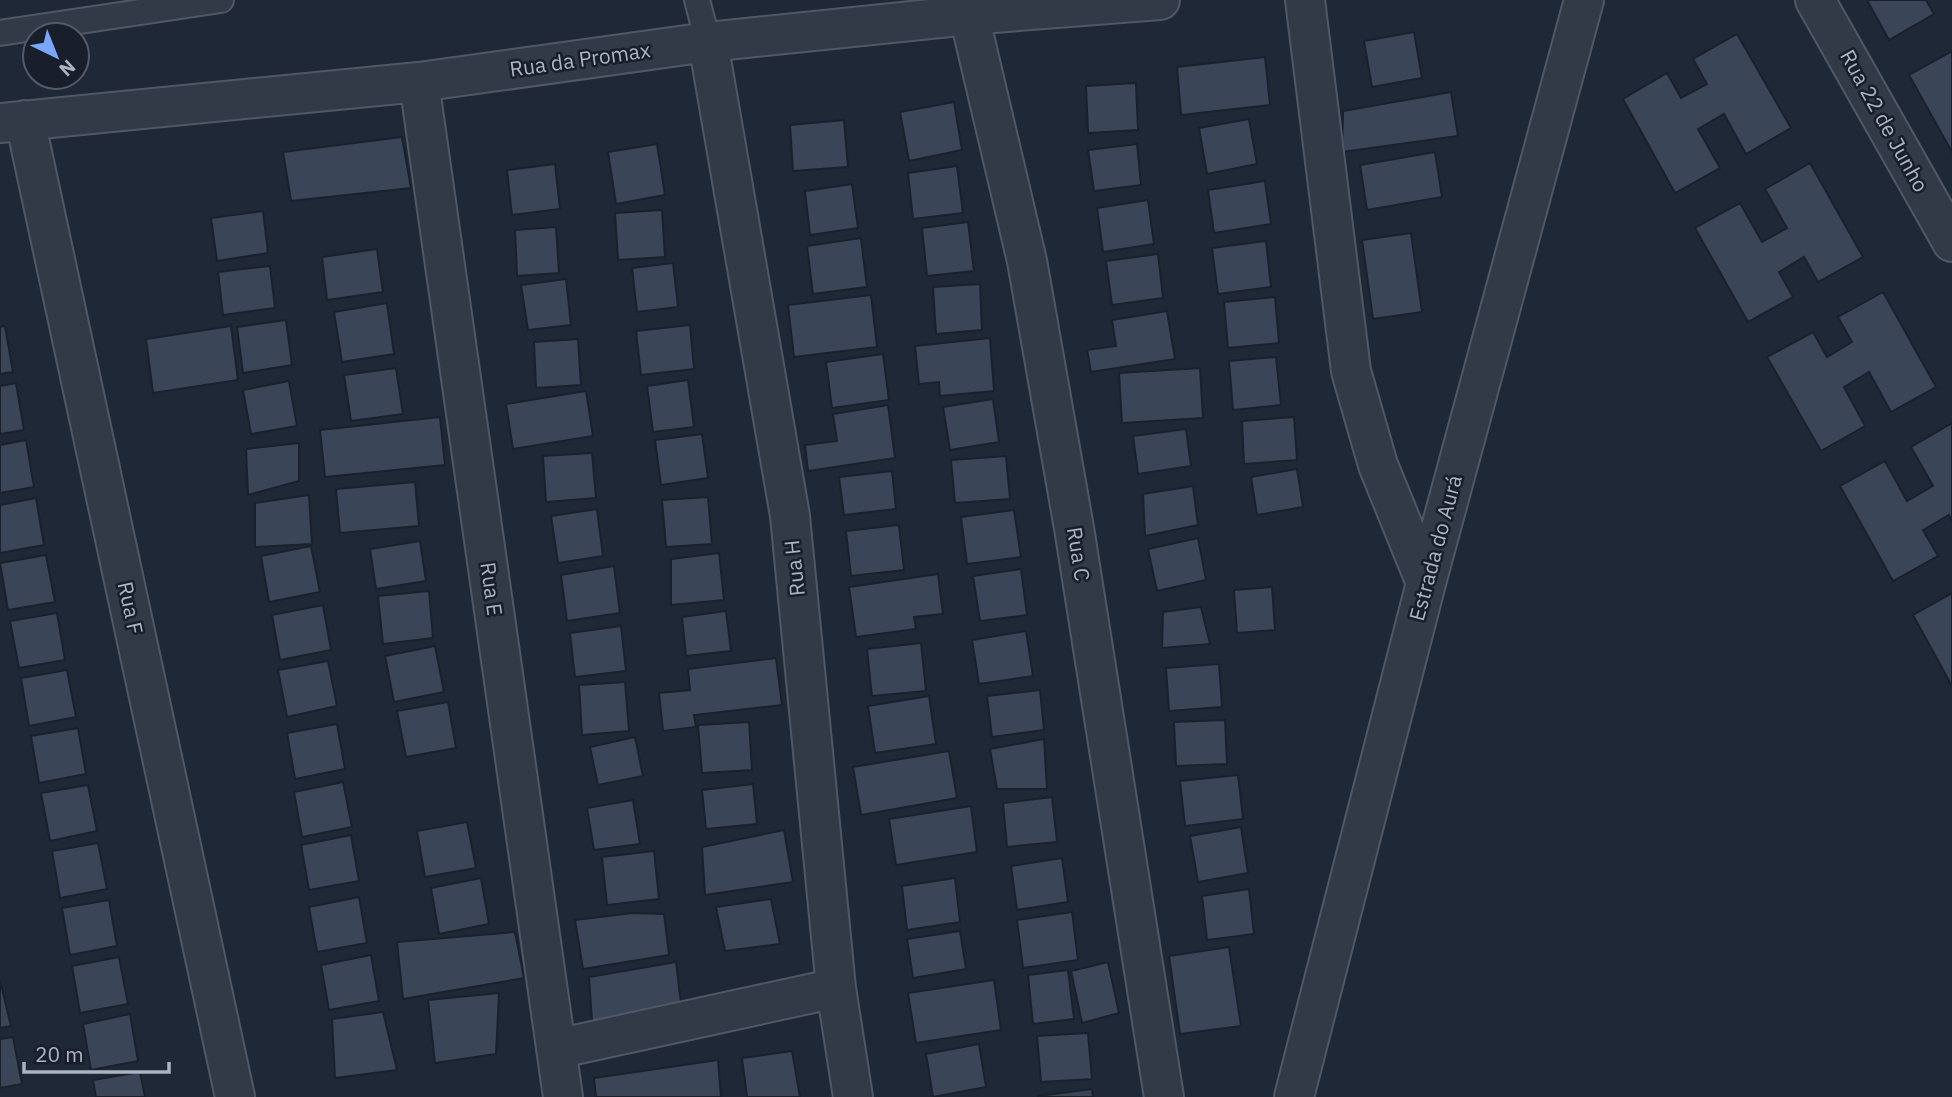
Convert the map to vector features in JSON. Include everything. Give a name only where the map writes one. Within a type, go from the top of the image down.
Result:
[{"type":"street","name":"Rua da Promax","points":[[13,121],[419,82],[708,42],[969,15],[1160,0]]},
{"type":"street","points":[[1305,0],[1351,371],[1378,465],[1426,583]]},
{"type":"street","name":"Estrada do Aurá","points":[[1294,1097],[1426,583],[1584,0]]},
{"type":"street","name":"Rua 22 de Junho","points":[[1815,0],[1952,242]]},
{"type":"street","name":"Rua C","points":[[969,15],[1032,288],[1074,528],[1164,1097]]},
{"type":"street","name":"Rua H","points":[[708,42],[790,516],[836,988],[853,1097]]},
{"type":"street","name":"Rua E","points":[[419,82],[563,1097]]},
{"type":"street","name":"Rua F","points":[[13,121],[235,1097]]},
{"type":"street","points":[[556,1049],[836,988]]},
{"type":"lane","points":[[0,33],[70,12],[221,0]]},
{"type":"lane","points":[[697,0],[708,42]]},
{"type":"building","points":[[1867,0],[1926,0],[1934,14],[1889,40]]},
{"type":"building","points":[[1414,32],[1422,78],[1372,87],[1364,41]]},
{"type":"building","points":[[1737,34],[1791,128],[1746,154],[1724,114],[1698,129],[1720,168],[1675,193],[1623,99],[1667,73],[1681,98],[1707,84],[1693,59]]},
{"type":"building","points":[[1952,51],[1952,152],[1909,75]]},
{"type":"building","points":[[1265,57],[1270,105],[1181,115],[1177,67]]},
{"type":"building","points":[[1136,83],[1138,130],[1088,133],[1086,86]]},
{"type":"building","points":[[1451,92],[1458,136],[1342,152],[1343,111]]},
{"type":"building","points":[[954,102],[962,150],[909,161],[900,112]]},
{"type":"building","points":[[1249,119],[1257,164],[1207,174],[1199,128]]},
{"type":"building","points":[[844,120],[848,167],[793,171],[790,125]]},
{"type":"building","points":[[402,137],[411,188],[291,201],[283,152]]},
{"type":"building","points":[[657,144],[665,195],[616,204],[608,152]]},
{"type":"building","points":[[1137,144],[1141,185],[1094,191],[1088,150]]},
{"type":"building","points":[[1435,152],[1442,197],[1367,210],[1360,165]]},
{"type":"building","points":[[1810,163],[1863,257],[1818,282],[1804,257],[1779,272],[1793,297],[1748,322],[1695,228],[1740,203],[1762,242],[1787,228],[1765,189]]},
{"type":"building","points":[[555,164],[560,209],[512,215],[507,170]]},
{"type":"building","points":[[957,166],[963,213],[913,219],[908,173]]},
{"type":"building","points":[[1265,181],[1271,224],[1214,233],[1208,190]]},
{"type":"building","points":[[852,184],[858,228],[810,235],[805,191]]},
{"type":"building","points":[[1148,200],[1154,244],[1103,252],[1097,208]]},
{"type":"building","points":[[662,210],[665,257],[618,260],[615,213]]},
{"type":"building","points":[[263,211],[268,253],[217,261],[211,218]]},
{"type":"building","points":[[968,222],[974,271],[927,276],[922,228]]},
{"type":"building","points":[[556,227],[559,273],[517,276],[515,230]]},
{"type":"building","points":[[1411,233],[1422,312],[1373,319],[1362,240]]},
{"type":"building","points":[[861,238],[867,287],[813,294],[807,246]]},
{"type":"building","points":[[1266,241],[1271,287],[1218,294],[1212,248]]},
{"type":"building","points":[[377,249],[383,292],[327,300],[322,257]]},
{"type":"building","points":[[1158,254],[1163,298],[1112,305],[1106,261]]},
{"type":"building","points":[[673,263],[678,307],[637,312],[632,268]]},
{"type":"building","points":[[270,266],[275,308],[223,315],[218,272]]},
{"type":"building","points":[[566,279],[571,325],[528,330],[521,285]]},
{"type":"building","points":[[980,284],[982,330],[936,334],[933,287]]},
{"type":"building","points":[[1883,292],[1936,387],[1891,412],[1869,372],[1844,387],[1865,426],[1821,451],[1767,357],[1813,332],[1827,357],[1852,342],[1838,317]]},
{"type":"building","points":[[871,295],[877,347],[794,357],[788,305]]},
{"type":"building","points":[[1275,297],[1279,343],[1228,348],[1224,302]]},
{"type":"building","points":[[387,303],[394,354],[342,362],[334,312]]},
{"type":"building","points":[[1167,311],[1175,359],[1091,372],[1087,350],[1116,346],[1112,320]]},
{"type":"building","points":[[286,320],[292,365],[243,373],[237,327]]},
{"type":"building","points":[[690,325],[694,369],[641,375],[636,331]]},
{"type":"building","points":[[5,326],[13,372],[0,374],[0,327]]},
{"type":"building","points":[[231,326],[238,380],[153,393],[146,339]]},
{"type":"building","points":[[990,338],[994,391],[940,396],[939,382],[919,384],[915,346]]},
{"type":"building","points":[[578,339],[581,385],[536,388],[534,342]]},
{"type":"building","points":[[883,354],[889,400],[832,408],[826,362]]},
{"type":"building","points":[[1276,357],[1281,405],[1233,410],[1229,361]]},
{"type":"building","points":[[396,368],[403,414],[351,421],[344,375]]},
{"type":"building","points":[[1200,368],[1203,418],[1122,423],[1119,373]]},
{"type":"building","points":[[688,380],[694,427],[653,432],[647,386]]},
{"type":"building","points":[[289,381],[297,426],[251,434],[243,390]]},
{"type":"building","points":[[16,383],[24,430],[0,434],[0,386]]},
{"type":"building","points":[[586,391],[593,436],[513,449],[506,404]]},
{"type":"building","points":[[993,399],[999,442],[950,450],[943,407]]},
{"type":"building","points":[[888,405],[895,458],[808,471],[805,445],[837,441],[833,414]]},
{"type":"building","points":[[440,417],[445,465],[325,477],[320,430]]},
{"type":"building","points":[[1294,417],[1297,460],[1244,464],[1242,421]]},
{"type":"building","points":[[1952,423],[1952,521],[1949,515],[1923,530],[1938,556],[1893,581],[1840,486],[1885,461],[1907,501],[1933,486],[1911,447]]},
{"type":"building","points":[[1186,429],[1191,466],[1138,474],[1133,436]]},
{"type":"building","points":[[702,434],[708,478],[661,485],[655,440]]},
{"type":"building","points":[[26,440],[34,487],[0,493],[0,445]]},
{"type":"building","points":[[299,443],[299,481],[248,495],[246,449]]},
{"type":"building","points":[[592,453],[596,498],[546,502],[543,456]]},
{"type":"building","points":[[1006,456],[1010,499],[955,503],[951,460]]},
{"type":"building","points":[[1297,469],[1303,507],[1257,515],[1251,477]]},
{"type":"building","points":[[892,471],[896,509],[844,515],[839,477]]},
{"type":"building","points":[[415,482],[419,526],[340,533],[336,489]]},
{"type":"building","points":[[1193,486],[1198,525],[1145,536],[1143,494]]},
{"type":"building","points":[[309,495],[312,544],[255,547],[255,503]]},
{"type":"building","points":[[708,497],[712,544],[666,547],[662,500]]},
{"type":"building","points":[[36,498],[44,545],[0,553],[0,505]]},
{"type":"building","points":[[597,509],[603,556],[558,563],[551,516]]},
{"type":"building","points":[[1014,510],[1021,557],[967,564],[961,517]]},
{"type":"building","points":[[899,525],[904,570],[851,576],[846,531]]},
{"type":"building","points":[[1198,538],[1206,580],[1157,591],[1148,549]]},
{"type":"building","points":[[420,541],[426,581],[376,589],[370,549]]},
{"type":"building","points":[[311,546],[320,592],[269,602],[261,556]]},
{"type":"building","points":[[719,553],[724,600],[671,605],[671,559]]},
{"type":"building","points":[[46,555],[55,602],[8,610],[0,563]]},
{"type":"building","points":[[614,566],[620,613],[567,621],[561,575]]},
{"type":"building","points":[[1021,569],[1027,615],[980,621],[973,576]]},
{"type":"building","points":[[938,574],[943,614],[914,617],[916,629],[856,637],[849,587]]},
{"type":"building","points":[[1272,587],[1275,630],[1237,633],[1234,590]]},
{"type":"building","points":[[429,591],[433,638],[383,644],[378,596]]},
{"type":"building","points":[[1952,593],[1952,686],[1913,615]]},
{"type":"building","points":[[323,605],[331,650],[280,660],[272,615]]},
{"type":"building","points":[[1201,607],[1210,644],[1162,648],[1163,612]]},
{"type":"building","points":[[726,611],[731,651],[686,656],[682,617]]},
{"type":"building","points":[[57,613],[65,660],[19,668],[10,621]]},
{"type":"building","points":[[621,626],[626,671],[575,677],[570,633]]},
{"type":"building","points":[[1026,631],[1033,676],[979,684],[972,640]]},
{"type":"building","points":[[921,643],[926,691],[872,696],[867,649]]},
{"type":"building","points":[[435,646],[444,692],[394,702],[385,656]]},
{"type":"building","points":[[776,658],[782,705],[694,715],[696,727],[663,731],[659,693],[690,690],[688,669]]},
{"type":"building","points":[[328,661],[337,706],[287,717],[278,670]]},
{"type":"building","points":[[1219,664],[1222,707],[1169,711],[1166,668]]},
{"type":"building","points":[[67,670],[76,717],[29,726],[21,678]]},
{"type":"building","points":[[625,682],[629,731],[582,735],[579,685]]},
{"type":"building","points":[[1040,690],[1044,730],[992,737],[987,696]]},
{"type":"building","points":[[929,696],[936,744],[875,753],[868,706]]},
{"type":"building","points":[[448,702],[456,748],[406,757],[397,711]]},
{"type":"building","points":[[1225,720],[1227,764],[1176,766],[1174,722]]},
{"type":"building","points":[[749,722],[752,770],[702,773],[698,725]]},
{"type":"building","points":[[337,724],[345,769],[295,779],[287,733]]},
{"type":"building","points":[[78,728],[86,774],[39,783],[31,736]]},
{"type":"building","points":[[635,737],[643,776],[598,785],[590,747]]},
{"type":"building","points":[[1044,739],[1047,789],[997,789],[990,749]]},
{"type":"building","points":[[949,751],[957,798],[861,815],[853,767]]},
{"type":"building","points":[[1238,775],[1243,819],[1185,826],[1180,781]]},
{"type":"building","points":[[343,782],[352,827],[302,837],[294,792]]},
{"type":"building","points":[[753,784],[757,824],[706,829],[702,790]]},
{"type":"building","points":[[88,785],[97,831],[50,841],[41,793]]},
{"type":"building","points":[[1052,797],[1057,842],[1007,847],[1003,803]]},
{"type":"building","points":[[633,800],[640,844],[594,850],[587,808]]},
{"type":"building","points":[[971,806],[977,852],[896,865],[889,819]]},
{"type":"building","points":[[467,822],[476,868],[425,877],[417,831]]},
{"type":"building","points":[[1241,827],[1248,873],[1198,882],[1190,836]]},
{"type":"building","points":[[784,830],[793,882],[705,895],[702,847]]},
{"type":"building","points":[[351,835],[359,881],[309,890],[301,845]]},
{"type":"building","points":[[98,843],[107,889],[60,898],[52,851]]},
{"type":"building","points":[[654,851],[659,899],[607,905],[602,857]]},
{"type":"building","points":[[1062,858],[1068,902],[1017,910],[1011,866]]},
{"type":"building","points":[[481,878],[489,924],[439,934],[431,888]]},
{"type":"building","points":[[955,878],[960,922],[907,930],[902,886]]},
{"type":"building","points":[[1249,889],[1254,934],[1207,940],[1202,896]]},
{"type":"building","points":[[359,897],[367,943],[317,952],[309,907]]},
{"type":"building","points":[[771,899],[780,944],[725,951],[716,907]]},
{"type":"building","points":[[109,900],[117,946],[70,955],[62,908]]},
{"type":"building","points":[[1072,912],[1078,960],[1023,968],[1017,920]]},
{"type":"building","points":[[632,913],[664,914],[669,955],[583,969],[575,920]]},
{"type":"building","points":[[960,931],[966,969],[913,978],[907,939]]},
{"type":"building","points":[[515,932],[524,978],[403,999],[397,942]]},
{"type":"building","points":[[1229,947],[1241,1026],[1180,1034],[1169,956]]},
{"type":"building","points":[[371,955],[379,1001],[329,1010],[321,965]]},
{"type":"building","points":[[119,957],[128,1004],[80,1013],[72,966]]},
{"type":"building","points":[[676,962],[683,1020],[593,1035],[589,977]]},
{"type":"building","points":[[1108,962],[1119,1013],[1082,1023],[1071,971]]},
{"type":"building","points":[[1068,970],[1074,1019],[1033,1024],[1028,975]]},
{"type":"building","points":[[0,980],[11,1026],[0,1028]]},
{"type":"building","points":[[994,980],[1001,1030],[916,1043],[908,993]]},
{"type":"building","points":[[499,993],[496,1054],[435,1063],[428,1000]]},
{"type":"building","points":[[383,1012],[397,1070],[335,1078],[332,1019]]},
{"type":"building","points":[[130,1014],[138,1061],[91,1070],[83,1024]]},
{"type":"building","points":[[1088,1033],[1092,1079],[1041,1082],[1037,1036]]},
{"type":"building","points":[[13,1037],[22,1084],[0,1088],[0,1039]]},
{"type":"building","points":[[979,1044],[986,1087],[933,1097],[926,1054]]},
{"type":"building","points":[[792,1051],[800,1097],[747,1097],[742,1058]]},
{"type":"building","points":[[718,1060],[721,1097],[596,1097],[594,1078]]},
{"type":"building","points":[[140,1072],[145,1097],[96,1097],[93,1080]]},
{"type":"building","points":[[1092,1089],[1093,1097],[1038,1097],[1038,1096]]}]
